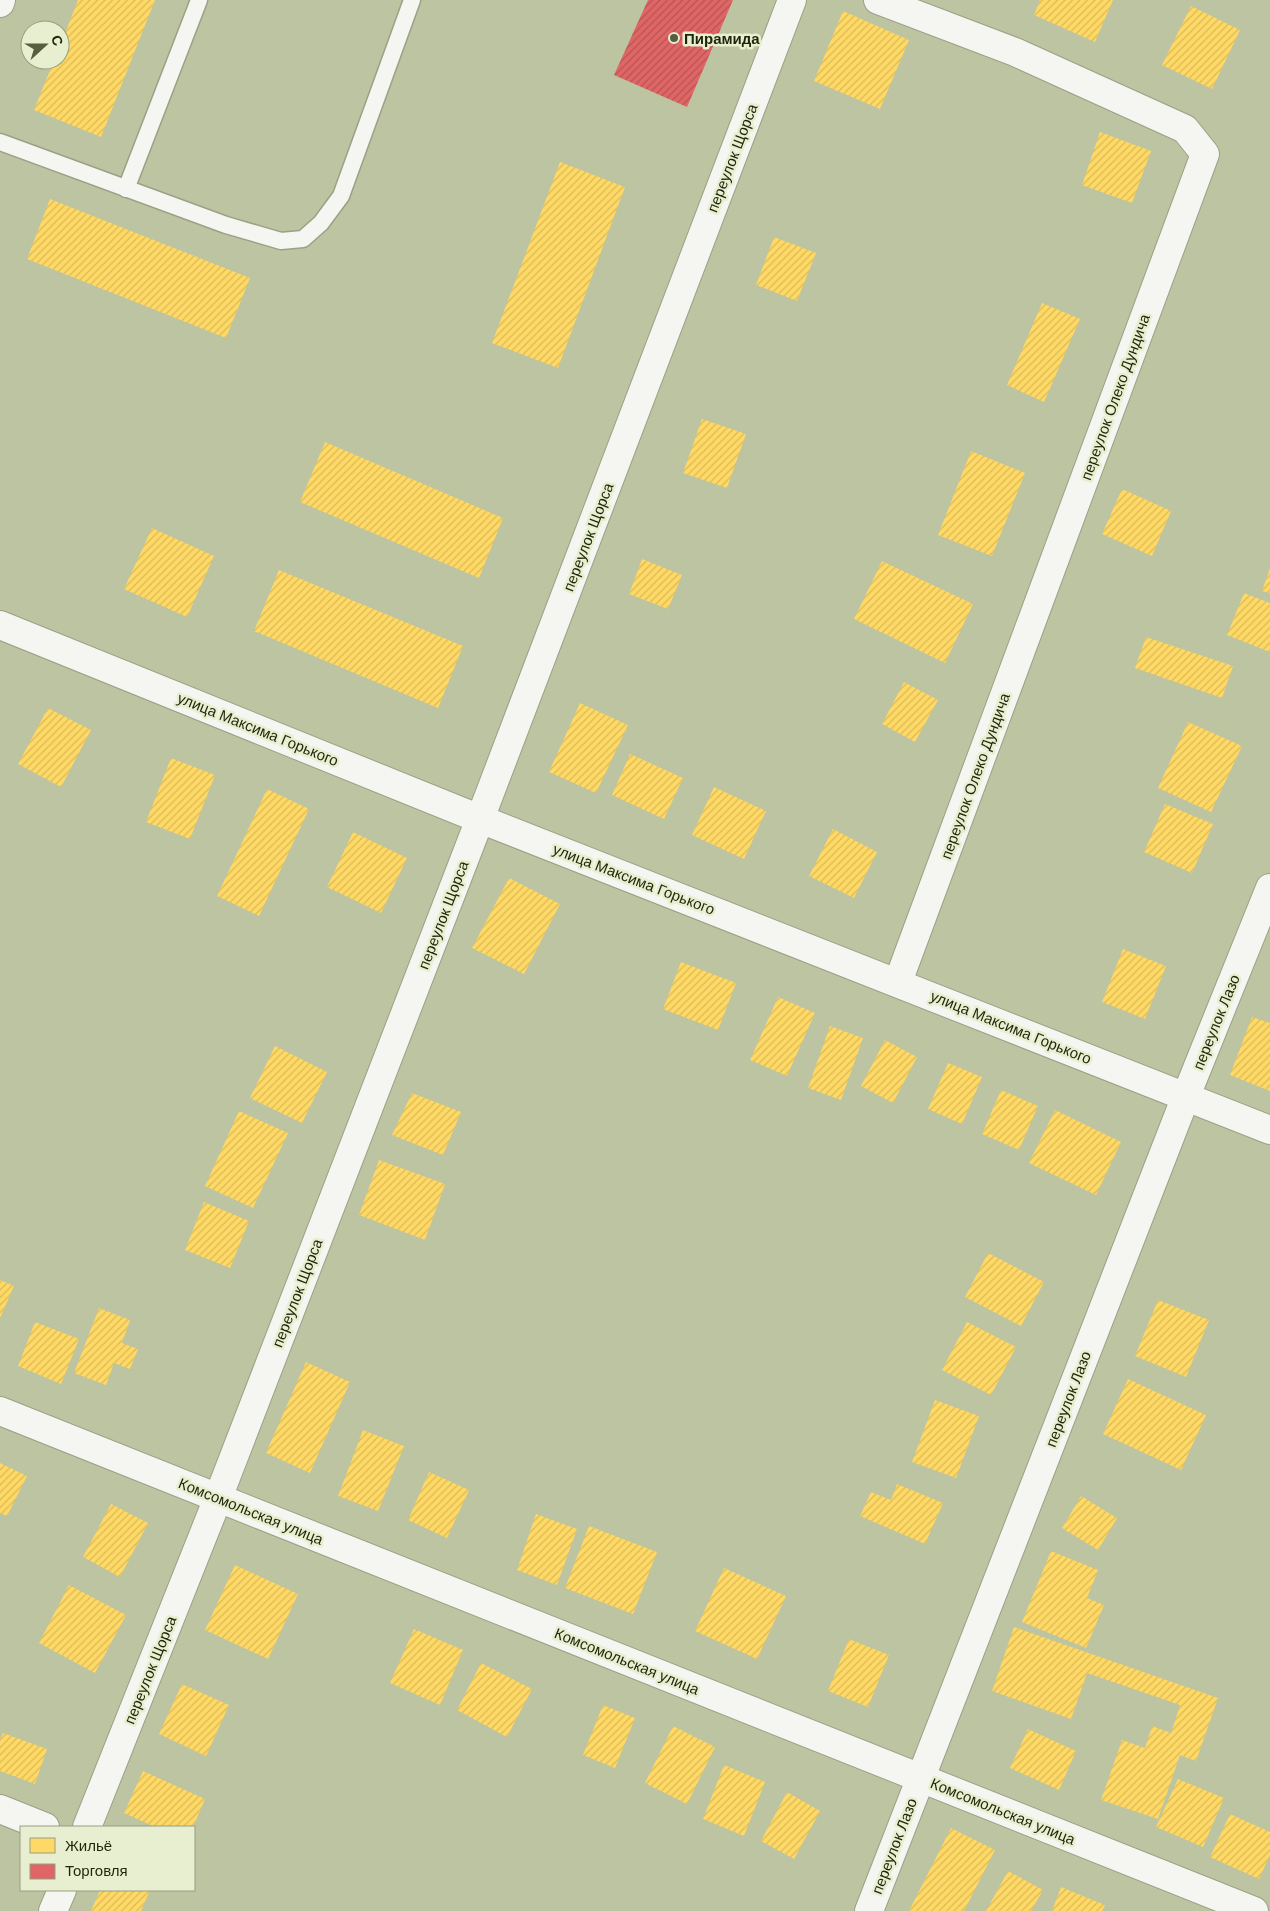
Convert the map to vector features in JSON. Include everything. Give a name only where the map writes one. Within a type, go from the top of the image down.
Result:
[{"type":"street","name":"переулок Щорса","points":[[87,1826],[218,1498],[480,819],[792,0]]},
{"type":"street","name":"переулок Олеко Дундича","points":[[878,0],[1015,52],[1185,128],[1206,154],[898,982]]},
{"type":"street","name":"улица Максима Горького","points":[[0,625],[480,819],[1270,1130]]},
{"type":"street","name":"переулок Лазо","points":[[869,1911],[1186,1096],[1270,888]]},
{"type":"street","name":"Комсомольская улица","points":[[0,1411],[1254,1911]]},
{"type":"street","points":[[0,1809],[42,1826]]},
{"type":"street","points":[[53,1911],[62,1891]]},
{"type":"lane","points":[[126,189],[199,0]]},
{"type":"lane","points":[[0,142],[226,225],[281,241],[303,239],[322,223],[341,196],[412,0]]},
{"type":"building: Жильё","points":[[78,0],[155,0],[101,137],[34,110],[50,70],[70,70],[70,20]]},
{"type":"building: Жильё","points":[[1040,0],[1113,0],[1095,42],[1034,15]]},
{"type":"building: Жильё","points":[[1191,6],[1240,30],[1212,89],[1162,65]]},
{"type":"building: Жильё","points":[[843,11],[909,40],[880,109],[814,81]]},
{"type":"building: Жильё","points":[[1100,132],[1151,151],[1132,203],[1082,185]]},
{"type":"building: Жильё","points":[[560,162],[625,187],[558,368],[492,343]]},
{"type":"building: Жильё","points":[[50,199],[250,278],[226,338],[27,259]]},
{"type":"building: Жильё","points":[[774,237],[816,253],[797,301],[756,285]]},
{"type":"building: Жильё","points":[[1042,303],[1080,319],[1044,402],[1007,385]]},
{"type":"building: Жильё","points":[[702,419],[746,434],[727,488],[683,473]]},
{"type":"building: Жильё","points":[[325,442],[503,518],[479,578],[300,502]]},
{"type":"building: Жильё","points":[[971,451],[1025,473],[992,556],[938,535]]},
{"type":"building: Жильё","points":[[1122,489],[1171,511],[1152,556],[1102,534]]},
{"type":"building: Жильё","points":[[152,528],[214,556],[187,617],[124,589]]},
{"type":"building: Жильё","points":[[642,559],[682,575],[668,609],[629,594]]},
{"type":"building: Жильё","points":[[882,561],[973,604],[945,663],[854,619]]},
{"type":"building: Жильё","points":[[1270,568],[1270,593],[1262,591]]},
{"type":"building: Жильё","points":[[279,570],[463,646],[438,708],[254,631]]},
{"type":"building: Жильё","points":[[1244,593],[1270,603],[1270,652],[1227,635]]},
{"type":"building: Жильё","points":[[1146,637],[1233,666],[1222,698],[1135,668]]},
{"type":"building: Жильё","points":[[904,682],[938,700],[915,742],[882,724]]},
{"type":"building: Жильё","points":[[580,703],[628,725],[596,793],[549,772]]},
{"type":"building: Жильё","points":[[48,708],[91,730],[61,787],[18,764]]},
{"type":"building: Жильё","points":[[1188,722],[1242,746],[1211,812],[1158,788]]},
{"type":"building: Жильё","points":[[630,754],[683,778],[664,819],[612,795]]},
{"type":"building: Жильё","points":[[171,758],[215,775],[190,839],[146,822]]},
{"type":"building: Жильё","points":[[714,787],[766,811],[744,859],[692,835]]},
{"type":"building: Жильё","points":[[267,789],[309,809],[259,916],[217,896]]},
{"type":"building: Жильё","points":[[1165,804],[1213,824],[1192,873],[1144,852]]},
{"type":"building: Жильё","points":[[833,829],[877,852],[854,898],[809,876]]},
{"type":"building: Жильё","points":[[353,832],[407,858],[381,913],[327,887]]},
{"type":"building: Жильё","points":[[509,878],[560,904],[524,974],[472,948]]},
{"type":"building: Жильё","points":[[1123,949],[1166,966],[1145,1019],[1102,1002]]},
{"type":"building: Жильё","points":[[681,962],[736,983],[718,1030],[663,1009]]},
{"type":"building: Жильё","points":[[778,997],[815,1013],[787,1076],[750,1060]]},
{"type":"building: Жильё","points":[[1252,1017],[1270,1023],[1270,1091],[1230,1075]]},
{"type":"building: Жильё","points":[[830,1026],[863,1038],[841,1100],[808,1088]]},
{"type":"building: Жильё","points":[[885,1040],[917,1057],[893,1103],[861,1086]]},
{"type":"building: Жильё","points":[[275,1046],[327,1072],[302,1123],[250,1098]]},
{"type":"building: Жильё","points":[[948,1063],[982,1077],[962,1124],[928,1109]]},
{"type":"building: Жильё","points":[[1001,1090],[1038,1106],[1019,1150],[982,1134]]},
{"type":"building: Жильё","points":[[412,1093],[461,1112],[443,1155],[392,1135]]},
{"type":"building: Жильё","points":[[1055,1110],[1121,1142],[1096,1195],[1029,1163]]},
{"type":"building: Жильё","points":[[239,1111],[288,1133],[253,1208],[205,1186]]},
{"type":"building: Жильё","points":[[379,1160],[445,1184],[425,1240],[359,1215]]},
{"type":"building: Жильё","points":[[204,1202],[249,1221],[230,1268],[185,1250]]},
{"type":"building: Жильё","points":[[988,1253],[1044,1282],[1021,1326],[965,1297]]},
{"type":"building: Жильё","points":[[0,1280],[14,1286],[0,1318]]},
{"type":"building: Жильё","points":[[1158,1300],[1209,1320],[1186,1377],[1135,1356]]},
{"type":"building: Жильё","points":[[99,1308],[130,1320],[122,1343],[138,1349],[130,1369],[114,1363],[106,1385],[74,1373]]},
{"type":"building: Жильё","points":[[35,1322],[79,1339],[61,1384],[18,1366]]},
{"type":"building: Жильё","points":[[967,1322],[1016,1347],[991,1395],[942,1370]]},
{"type":"building: Жильё","points":[[306,1362],[350,1382],[310,1473],[266,1453]]},
{"type":"building: Жильё","points":[[1128,1379],[1206,1415],[1181,1470],[1103,1434]]},
{"type":"building: Жильё","points":[[935,1400],[979,1416],[956,1478],[912,1462]]},
{"type":"building: Жильё","points":[[363,1430],[404,1446],[378,1511],[338,1496]]},
{"type":"building: Жильё","points":[[0,1463],[27,1476],[7,1516],[0,1513]]},
{"type":"building: Жильё","points":[[429,1472],[469,1490],[447,1538],[408,1520]]},
{"type":"building: Жильё","points":[[897,1484],[943,1503],[925,1544],[860,1516],[871,1492],[891,1500]]},
{"type":"building: Жильё","points":[[1081,1496],[1117,1518],[1098,1550],[1062,1528]]},
{"type":"building: Жильё","points":[[111,1504],[148,1523],[120,1577],[83,1557]]},
{"type":"building: Жильё","points":[[536,1514],[577,1529],[557,1585],[517,1570]]},
{"type":"building: Жильё","points":[[589,1526],[657,1552],[633,1614],[565,1588]]},
{"type":"building: Жильё","points":[[1051,1551],[1098,1570],[1087,1598],[1104,1605],[1086,1648],[1022,1622]]},
{"type":"building: Жильё","points":[[235,1565],[298,1594],[268,1659],[205,1630]]},
{"type":"building: Жильё","points":[[724,1568],[786,1596],[757,1659],[695,1631]]},
{"type":"building: Жильё","points":[[69,1585],[126,1615],[95,1673],[39,1643]]},
{"type":"building: Жильё","points":[[1014,1627],[1218,1698],[1196,1761],[1180,1755],[1158,1819],[1101,1800],[1122,1740],[1145,1748],[1152,1726],[1171,1733],[1180,1705],[1087,1673],[1071,1719],[992,1691]]},
{"type":"building: Жильё","points":[[414,1629],[463,1650],[440,1705],[390,1683]]},
{"type":"building: Жильё","points":[[849,1639],[889,1655],[868,1707],[828,1691]]},
{"type":"building: Жильё","points":[[481,1663],[532,1689],[507,1737],[457,1710]]},
{"type":"building: Жильё","points":[[182,1684],[229,1705],[206,1756],[159,1734]]},
{"type":"building: Жильё","points":[[603,1705],[635,1718],[615,1768],[583,1755]]},
{"type":"building: Жильё","points":[[673,1726],[715,1747],[687,1804],[645,1783]]},
{"type":"building: Жильё","points":[[1028,1729],[1076,1751],[1059,1790],[1010,1768]]},
{"type":"building: Жильё","points":[[3,1733],[47,1749],[35,1784],[0,1771],[0,1740]]},
{"type":"building: Жильё","points":[[724,1765],[765,1782],[744,1836],[703,1819]]},
{"type":"building: Жильё","points":[[143,1771],[205,1799],[193,1826],[153,1826],[124,1813]]},
{"type":"building: Жильё","points":[[1178,1779],[1224,1798],[1203,1847],[1156,1827]]},
{"type":"building: Жильё","points":[[787,1792],[820,1811],[794,1859],[761,1841]]},
{"type":"building: Жильё","points":[[1230,1814],[1270,1832],[1270,1855],[1259,1879],[1210,1857]]},
{"type":"building: Жильё","points":[[951,1828],[995,1850],[964,1911],[909,1911]]},
{"type":"building: Жильё","points":[[1008,1871],[1043,1890],[1031,1911],[986,1911]]},
{"type":"building: Жильё","points":[[1061,1887],[1105,1905],[1102,1911],[1052,1911]]},
{"type":"building: Жильё","points":[[100,1891],[150,1891],[141,1911],[91,1911]]},
{"type":"building: Торговля","name":"Пирамида","points":[[648,0],[733,0],[687,107],[614,75]]},
{"type":"place","name":"Пирамида","points":[[674,38]]}]
